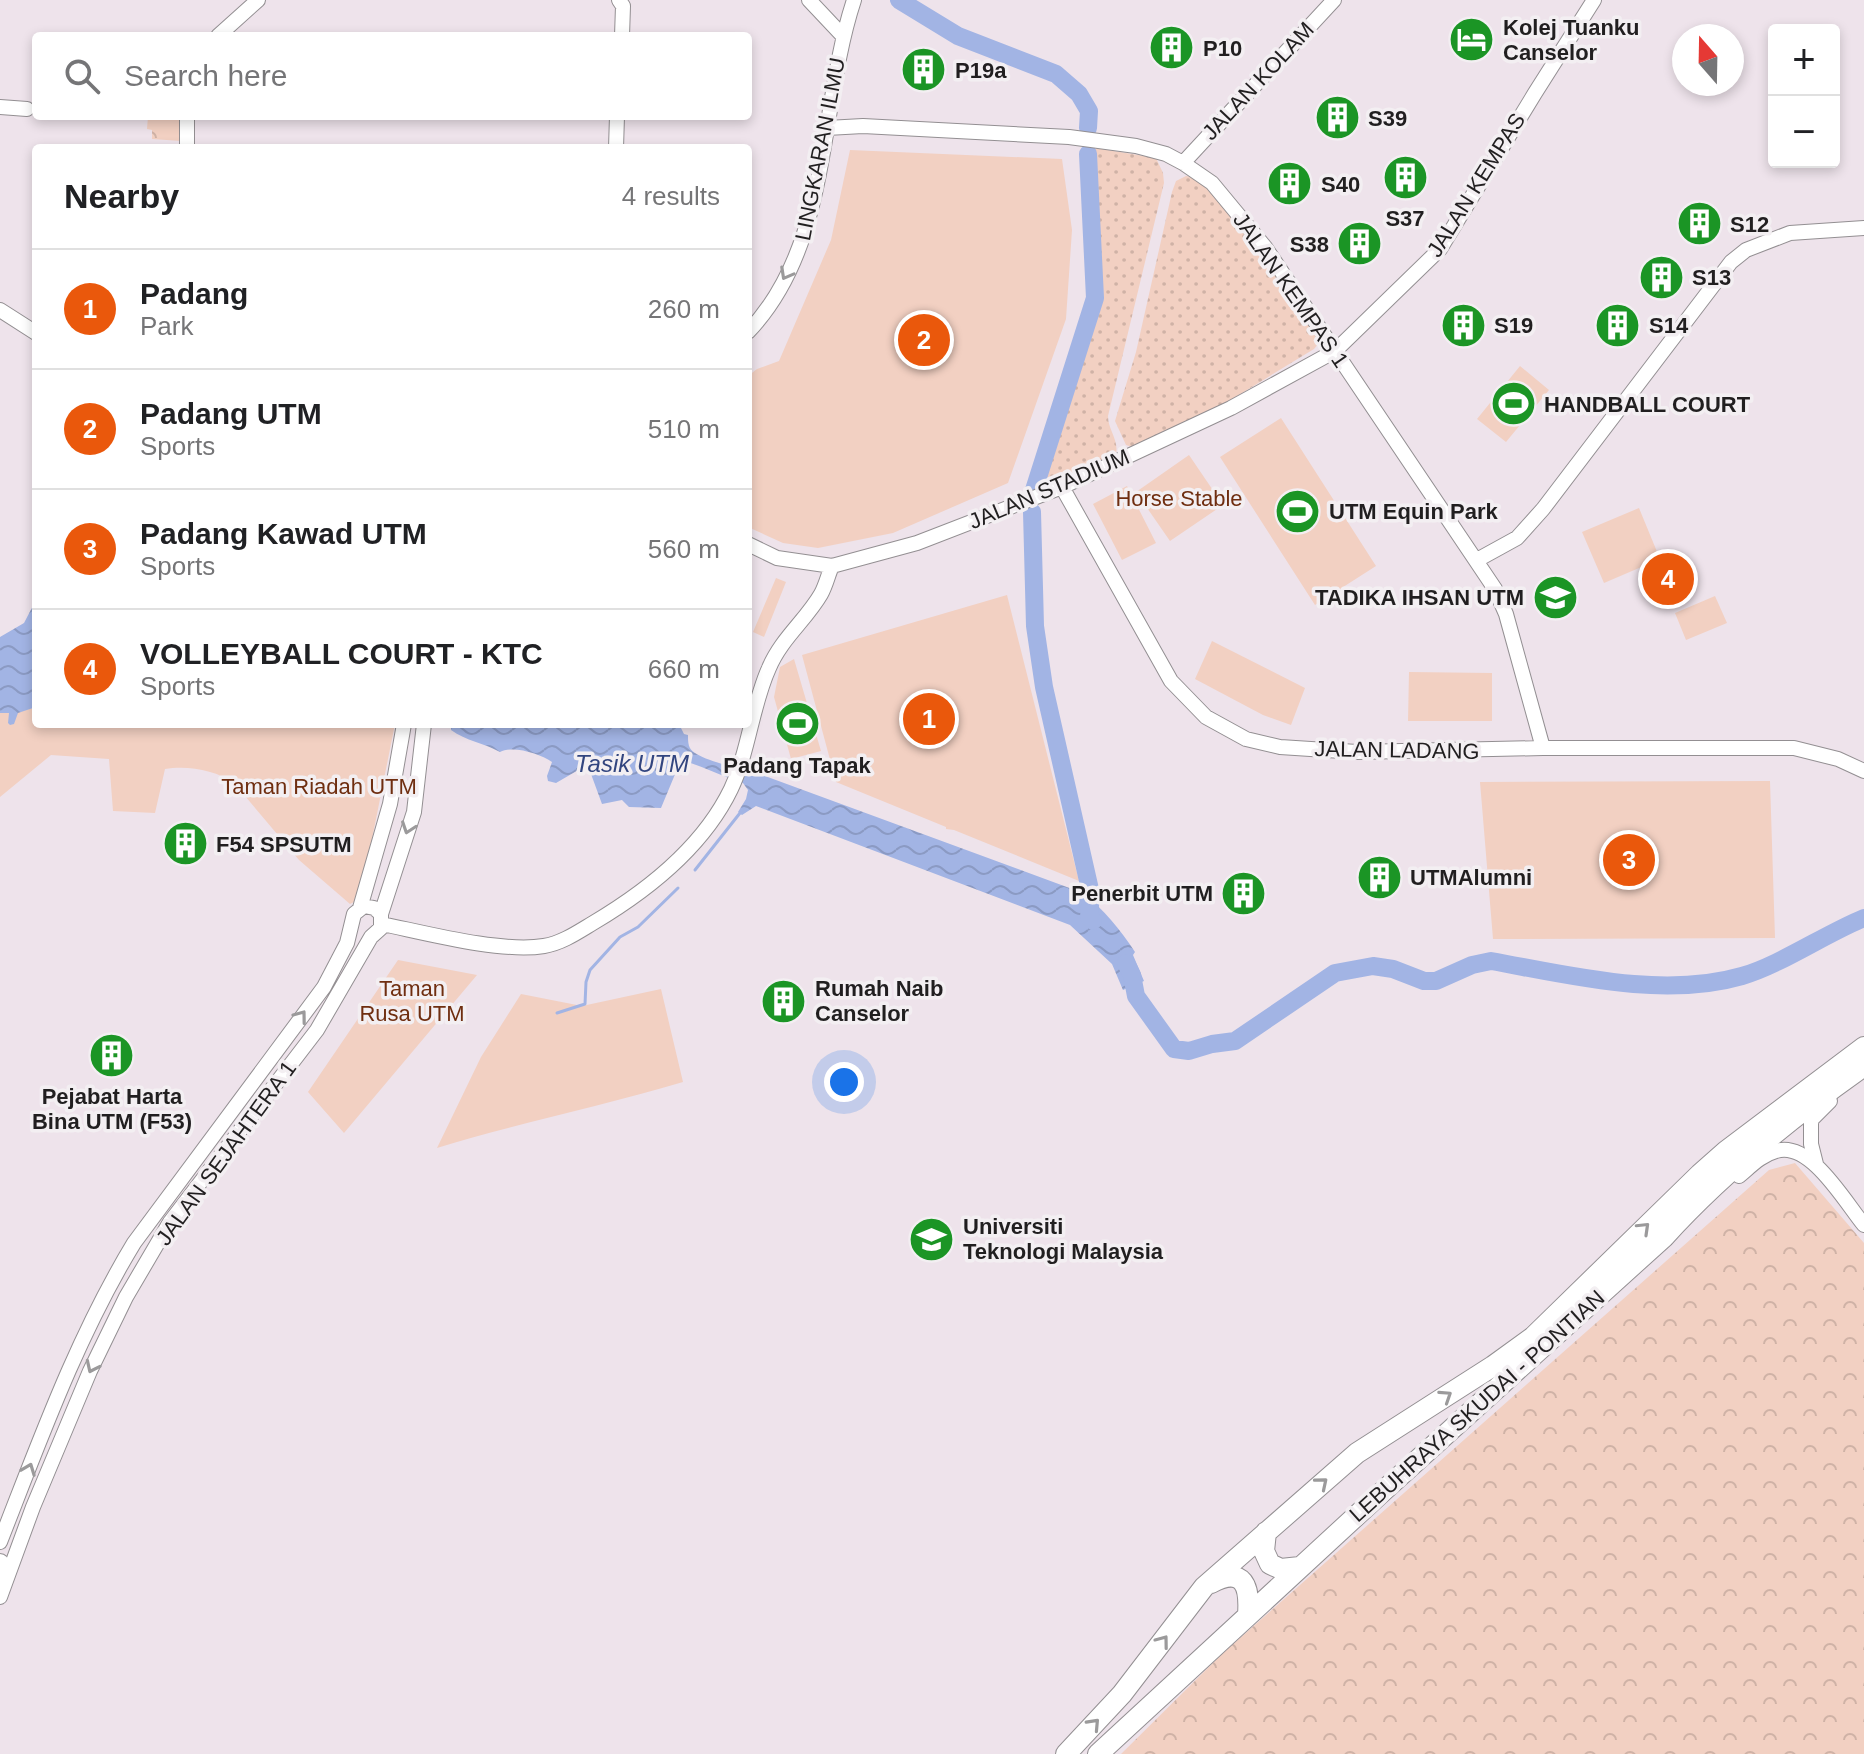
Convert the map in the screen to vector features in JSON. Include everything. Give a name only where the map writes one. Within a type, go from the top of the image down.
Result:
[{"type":"highway","points":[[1726,1151],[1778,1100],[1864,1034]]},
{"type":"highway","name":"LEBUHRAYA SKUDAI - PONTIAN","points":[[1066,1754],[1122,1694],[1204,1587],[1266,1532],[1357,1453],[1533,1337],[1726,1151],[1864,1047]]},
{"type":"highway","name":"LEBUHRAYA SKUDAI - PONTIAN","points":[[1098,1754],[1664,1237],[1689,1210],[1787,1124],[1864,1069]]},
{"type":"highway","points":[[1266,1532],[1264,1551],[1270,1564],[1281,1569],[1300,1567]]},
{"type":"highway","points":[[1204,1587],[1222,1578],[1239,1578],[1249,1591],[1248,1615]]},
{"type":"main road","points":[[0,1563],[0,1587]]},
{"type":"street","points":[[222,32],[258,0]]},
{"type":"street","points":[[619,0],[623,6],[622,32]]},
{"type":"street","points":[[809,0],[842,35]]},
{"type":"street","name":"LINGKARAN ILMU","points":[[752,328],[763,317],[803,243],[842,35],[854,0]]},
{"type":"street","name":"JALAN KOLAM","points":[[1183,163],[1334,0]]},
{"type":"street","name":"JALAN KEMPAS","points":[[1335,351],[1440,249],[1594,0]]},
{"type":"street","points":[[0,107],[27,109]]},
{"type":"street","points":[[187,120],[187,144]]},
{"type":"street","points":[[616,144],[617,120]]},
{"type":"street","name":"JALAN KEMPAS 1","points":[[827,128],[863,126],[1069,137],[1136,146],[1166,154],[1212,183],[1265,247],[1460,540],[1477,560],[1506,614],[1543,748]]},
{"type":"street","points":[[1477,560],[1517,538],[1543,509],[1724,272],[1746,250],[1790,233],[1864,228]]},
{"type":"street","points":[[0,310],[32,330]]},
{"type":"street","name":"JALAN STADIUM","points":[[752,546],[777,558],[832,566],[917,543],[1062,487],[1231,408],[1335,351]]},
{"type":"street","name":"JALAN LADANG","points":[[1062,487],[1171,681],[1206,717],[1246,739],[1280,747],[1357,752],[1794,748],[1838,759],[1864,771]]},
{"type":"street","points":[[752,722],[767,670],[780,646],[823,591],[841,577],[849,562]]},
{"type":"street","points":[[823,591],[832,566]]},
{"type":"street","points":[[0,1542],[66,1373],[91,1320],[134,1243],[324,987],[338,963],[354,914],[360,908],[382,838],[403,728]]},
{"type":"street","points":[[352,924],[361,936],[371,937],[379,932],[414,812],[424,728]]},
{"type":"street","points":[[360,908],[374,908],[382,919],[510,948],[546,946],[564,940],[641,891],[682,855],[729,794],[750,728]]},
{"type":"street","name":"JALAN SEJAHTERA 1","points":[[0,1597],[33,1507],[100,1349],[126,1297],[170,1222],[317,1030],[371,937]]},
{"type":"street","points":[[1816,1164],[1809,1131],[1811,1120],[1864,1069]]},
{"type":"street","points":[[1664,1237],[1762,1158],[1787,1149],[1799,1151],[1816,1164],[1864,1225]]},
{"type":"street","points":[[192,1165],[207,1177]]},
{"type":"street","points":[[158,1210],[170,1222]]},
{"type":"street","points":[[0,1551],[15,1543],[33,1507]]},
{"type":"street","points":[[0,1522],[13,1508]]},
{"type":"shaded area","name":"Universiti Teknologi Malaysia","points":[[0,0],[1864,0],[1864,1754],[0,1754]]},
{"type":"green space","points":[[148,120],[184,120],[181,141],[152,139],[152,130],[147,129]]},
{"type":"green space","points":[[1096,148],[1156,158],[1164,183],[1108,416],[1116,454],[1037,492],[1100,297],[1091,155]]},
{"type":"green space","points":[[850,150],[1062,159],[1072,230],[1066,319],[1008,483],[893,533],[818,548],[783,543],[752,529],[752,373],[779,361],[831,240]]},
{"type":"green space","points":[[1186,176],[1194,177],[1214,193],[1289,293],[1320,342],[1314,349],[1219,407],[1135,448],[1126,445],[1115,421],[1136,352],[1172,192],[1176,181]]},
{"type":"green space","name":"HANDBALL COURT","points":[[1520,366],[1549,390],[1506,442],[1477,419]]},
{"type":"green space","name":"UTM Equin Park","points":[[1281,418],[1376,566],[1315,605],[1220,457]]},
{"type":"green space","name":"Horse Stable","points":[[1189,455],[1223,505],[1170,541],[1136,492]]},
{"type":"green space","points":[[1127,486],[1156,543],[1122,560],[1093,504]]},
{"type":"green space","points":[[1639,508],[1660,559],[1604,583],[1582,532]]},
{"type":"green space","points":[[1680,554],[1694,588],[1656,604],[1642,570]]},
{"type":"green space","points":[[776,578],[786,582],[764,637],[753,632]]},
{"type":"green space","points":[[1007,595],[1079,881],[836,782],[802,655]]},
{"type":"green space","points":[[1715,596],[1727,623],[1686,640],[1675,613]]},
{"type":"green space","points":[[1212,641],[1305,688],[1291,725],[1263,715],[1195,679]]},
{"type":"green space","name":"Padang Tapak","points":[[794,659],[821,751],[791,759],[774,697],[780,667]]},
{"type":"green space","points":[[1409,672],[1492,673],[1492,721],[1408,721]]},
{"type":"green space","name":"Taman Riadah UTM","points":[[32,708],[32,728],[394,728],[360,899],[350,904],[299,860],[234,783],[210,772],[192,768],[165,769],[155,813],[113,811],[109,759],[51,755],[0,797],[0,713],[9,713],[13,720],[18,712]]},
{"type":"green space","points":[[1770,781],[1775,938],[1493,939],[1480,782]]},
{"type":"green space","name":"Taman Rusa UTM","points":[[398,960],[477,975],[344,1133],[308,1092]]},
{"type":"green space","points":[[661,989],[683,1082],[437,1148],[481,1057],[521,994],[582,1006]]},
{"type":"green space","points":[[1795,1163],[1864,1243],[1864,1754],[1121,1754],[1222,1654],[1769,1170]]},
{"type":"water","points":[[32,608],[32,708],[18,713],[14,724],[10,725],[9,713],[0,713],[0,637],[24,623]]},
{"type":"water","name":"Tasik UTM","points":[[681,728],[688,735],[691,749],[701,756],[765,776],[1083,893],[1105,913],[1135,952],[1133,955],[1144,981],[1123,990],[1112,964],[1070,925],[756,806],[742,815],[738,812],[748,790],[743,783],[697,765],[681,760],[661,808],[629,807],[622,800],[602,804],[591,774],[580,769],[556,783],[548,781],[552,762],[547,759],[519,750],[500,752],[451,730]]},
{"type":"waterway","points":[[899,0],[958,36],[1056,74],[1079,94],[1089,111],[1088,128]]},
{"type":"waterway","points":[[1034,490],[1095,298],[1088,154]]},
{"type":"waterway","points":[[1032,512],[1035,626],[1044,687],[1091,894],[1089,917],[1093,921]]},
{"type":"waterway","points":[[695,870],[740,813]]},
{"type":"waterway","points":[[557,1013],[585,1004],[590,970],[620,937],[638,927],[678,888]]},
{"type":"waterway","points":[[1126,963],[1136,996],[1174,1049],[1189,1051],[1235,1041],[1335,973],[1373,966],[1393,969],[1424,981],[1436,981],[1472,965],[1491,961],[1616,982],[1648,985],[1712,983],[1757,971],[1864,918]]},
{"type":"place","name":"Kolej Tuanku Canselor","points":[[1472,40]]},
{"type":"place","name":"P10","points":[[1172,48]]},
{"type":"place","name":"P19a","points":[[924,70]]},
{"type":"place","name":"S39","points":[[1337,118]]},
{"type":"place","name":"S37","points":[[1405,177]]},
{"type":"place","name":"S40","points":[[1290,184]]},
{"type":"place","name":"S12","points":[[1699,224]]},
{"type":"place","name":"S38","points":[[1360,244]]},
{"type":"place","name":"S13","points":[[1661,277]]},
{"type":"place","name":"S19","points":[[1463,325]]},
{"type":"place","name":"S14","points":[[1618,325]]},
{"type":"place","name":"Padang UTM","points":[[924,340]]},
{"type":"place","name":"HANDBALL COURT","points":[[1513,404]]},
{"type":"place","name":"UTM Equin Park","points":[[1298,511]]},
{"type":"place","name":"VOLLEYBALL COURT - KTC","points":[[1668,579]]},
{"type":"place","name":"TADIKA IHSAN UTM","points":[[1555,597]]},
{"type":"place","name":"Padang","points":[[929,719]]},
{"type":"place","name":"Padang Tapak","points":[[797,724]]},
{"type":"place","name":"F54 SPSUTM","points":[[185,844]]},
{"type":"place","name":"Padang Kawad UTM","points":[[1629,860]]},
{"type":"place","name":"UTMAlumni","points":[[1379,877]]},
{"type":"place","name":"Penerbit UTM","points":[[1244,893]]},
{"type":"place","name":"Rumah Naib Canselor","points":[[784,1001]]},
{"type":"place","name":"Pejabat Harta Bina UTM (F53)","points":[[112,1055]]},
{"type":"place","name":"Universiti Teknologi Malaysia","points":[[932,1239]]}]
